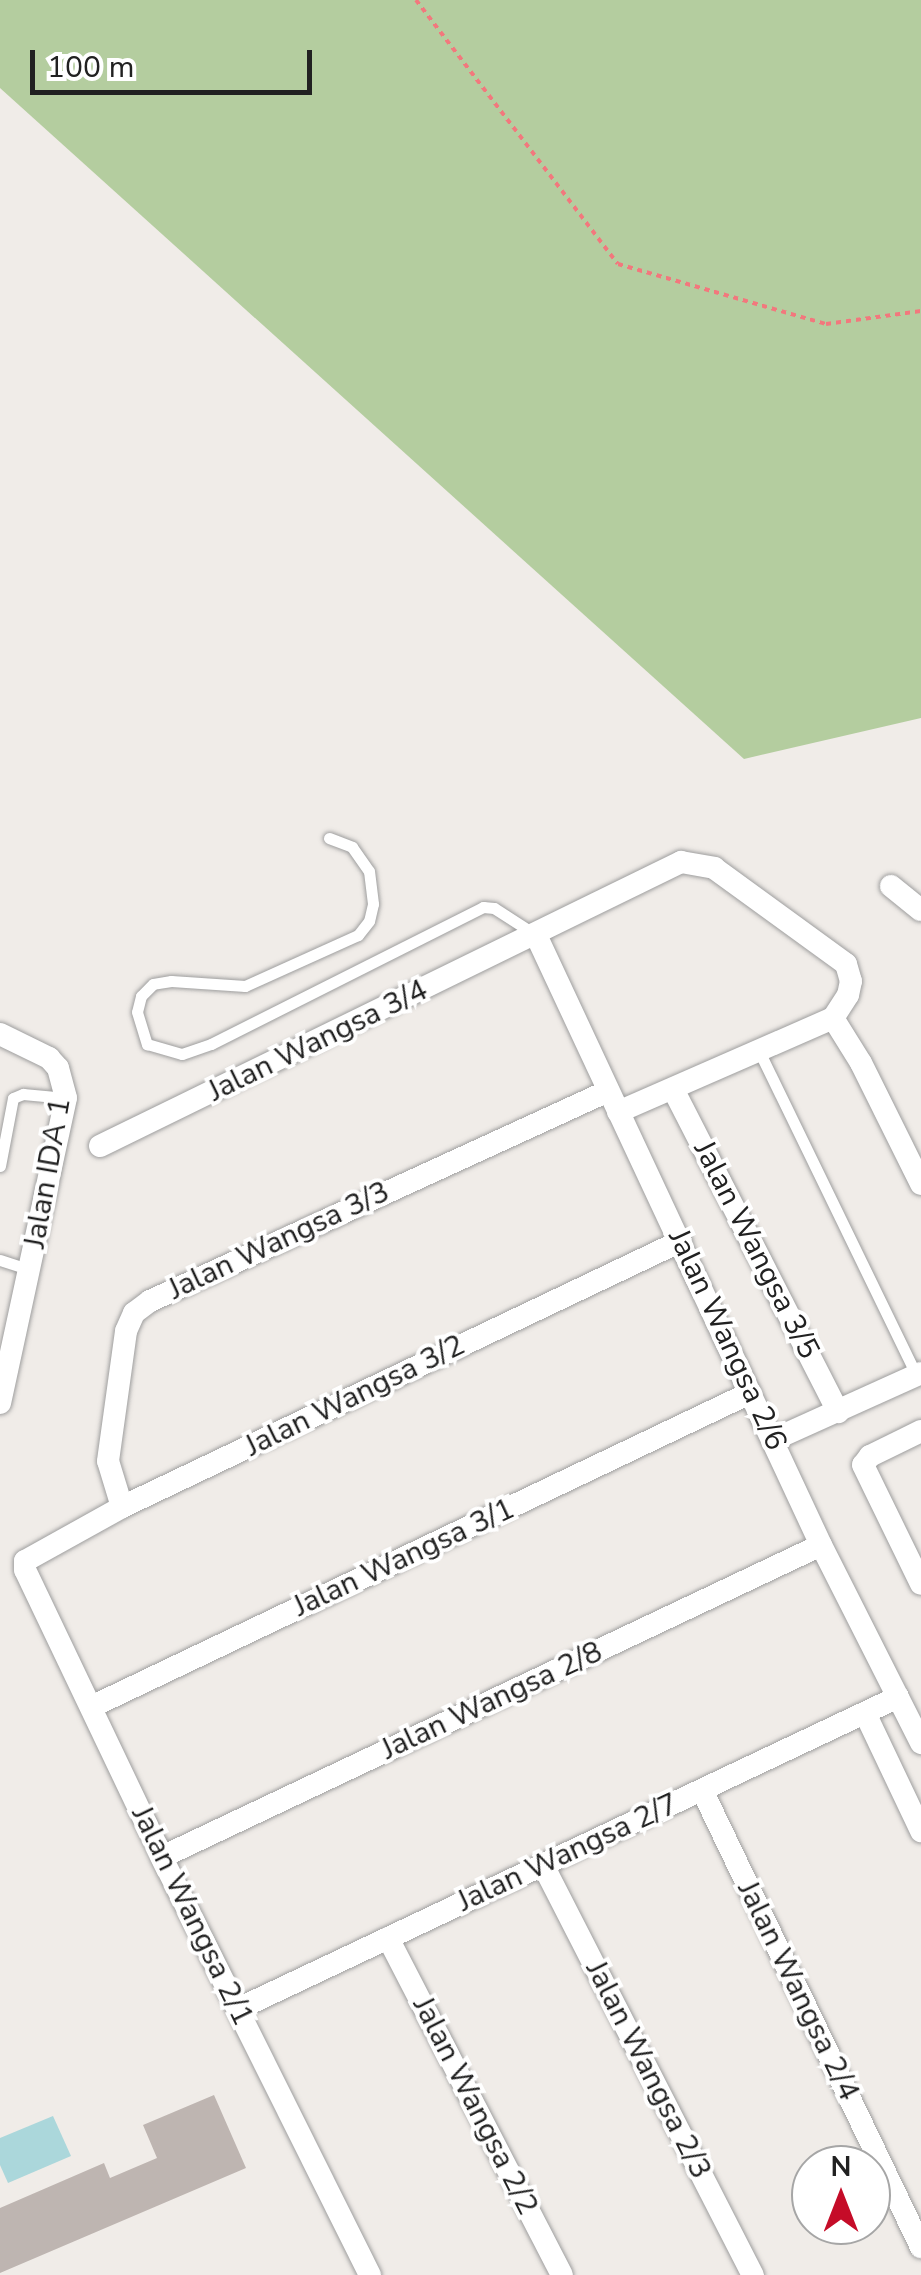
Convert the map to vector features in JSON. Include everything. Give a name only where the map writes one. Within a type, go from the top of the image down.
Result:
[{"type":"street","name":"Jalan Wangsa 3/4","points":[[100,1146],[681,862],[697,862],[728,877],[846,964],[851,980],[848,995],[833,1018]]},
{"type":"street","points":[[892,886],[921,910]]},
{"type":"street","name":"Jalan Wangsa 2/6","points":[[536,935],[821,1544],[921,1744]]},
{"type":"street","points":[[613,1101],[673,1089],[833,1018],[861,1063],[921,1184]]},
{"type":"street","name":"Jalan IDA 1","points":[[0,1034],[49,1058],[58,1068],[66,1098],[0,1403]]},
{"type":"street","name":"Jalan Wangsa 3/5","points":[[673,1089],[838,1412]]},
{"type":"street","name":"Jalan Wangsa 3/3","points":[[122,1507],[108,1461],[126,1331],[134,1313],[150,1300],[613,1101]]},
{"type":"street","name":"Jalan Wangsa 3/2","points":[[31,1555],[122,1507],[681,1240]]},
{"type":"street","points":[[774,1439],[918,1374]]},
{"type":"street","name":"Jalan Wangsa 3/1","points":[[91,1707],[750,1393]]},
{"type":"street","points":[[921,1431],[870,1456],[864,1465],[911,1537],[921,1584]]},
{"type":"street","name":"Jalan Wangsa 2/8","points":[[162,1857],[821,1544]]},
{"type":"street","name":"Jalan Wangsa 2/1","points":[[31,1555],[25,1570],[162,1857],[370,2275]]},
{"type":"street","name":"Jalan Wangsa 2/7","points":[[238,2009],[898,1698]]},
{"type":"street","points":[[865,1713],[921,1831]]},
{"type":"street","name":"Jalan Wangsa 2/4","points":[[702,1790],[921,2246]]},
{"type":"street","name":"Jalan Wangsa 2/3","points":[[543,1864],[753,2275]]},
{"type":"street","name":"Jalan Wangsa 2/2","points":[[388,1938],[562,2275]]},
{"type":"lane","points":[[329,838],[352,847],[369,871],[373,904],[369,921],[358,935],[245,986],[171,981],[153,984],[141,996],[137,1012],[147,1044],[182,1054],[211,1044],[483,907],[494,908],[536,935]]},
{"type":"lane","points":[[760,1050],[918,1374]]},
{"type":"lane","points":[[0,1166],[12,1098],[22,1094],[66,1098]]},
{"type":"lane","points":[[0,1260],[30,1270]]},
{"type":"path","points":[[416,0],[618,264],[826,324],[921,312]]},
{"type":"green space","points":[[0,0],[921,0],[921,718],[744,759],[0,88]]},
{"type":"water","points":[[53,2116],[71,2156],[8,2183],[0,2165],[0,2138]]},
{"type":"building","points":[[214,2095],[246,2168],[0,2273],[0,2208],[104,2163],[110,2178],[157,2158],[143,2125]]}]
